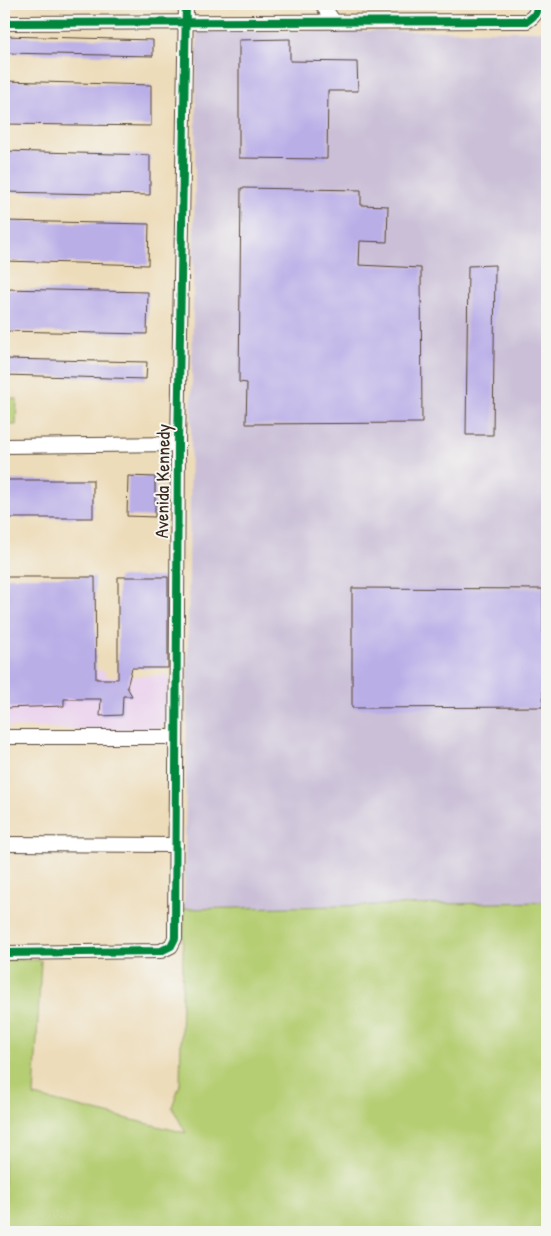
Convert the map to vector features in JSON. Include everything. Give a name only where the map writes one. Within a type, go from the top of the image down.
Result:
[{"type":"street","name":"Avenida Kennedy","points":[[4,953],[161,951],[171,946],[175,938],[178,444],[186,4]]},
{"type":"street","points":[[322,4],[334,22]]},
{"type":"street","points":[[4,23],[527,21],[533,18],[537,8]]},
{"type":"street","points":[[4,446],[178,444]]},
{"type":"street","points":[[4,737],[176,737]]},
{"type":"street","points":[[4,844],[176,845]]},
{"type":"shaded area","points":[[35,4],[175,4],[166,8]]},
{"type":"shaded area","points":[[197,31],[545,31],[547,902],[184,909]]},
{"type":"shaded area","points":[[4,670],[102,670],[108,677],[169,675],[169,719],[161,728],[152,731],[4,727]]},
{"type":"green space","points":[[4,398],[17,399],[16,425],[4,425]]},
{"type":"green space","points":[[547,902],[547,1232],[4,1232],[4,960],[41,960],[34,1096],[186,1133],[172,1107],[180,1084],[184,909]]},
{"type":"building","points":[[4,36],[153,40],[153,56],[4,53]]},
{"type":"building","points":[[290,39],[290,61],[357,62],[358,91],[328,91],[327,159],[239,158],[239,40]]},
{"type":"building","points":[[4,81],[151,85],[151,126],[4,124]]},
{"type":"building","points":[[4,151],[150,155],[150,195],[4,192]]},
{"type":"building","points":[[241,188],[361,190],[361,205],[388,206],[387,242],[360,241],[359,265],[421,268],[422,423],[246,424],[247,383],[239,382]]},
{"type":"building","points":[[4,221],[149,224],[148,265],[4,261]]},
{"type":"building","points":[[495,265],[493,435],[466,435],[468,266]]},
{"type":"building","points":[[4,289],[148,292],[147,334],[4,331]]},
{"type":"building","points":[[4,359],[147,362],[146,379],[4,375]]},
{"type":"building","points":[[128,476],[155,477],[155,517],[127,516]]},
{"type":"building","points":[[4,480],[93,480],[93,518],[4,518]]},
{"type":"building","points":[[4,577],[95,577],[96,679],[118,679],[118,577],[168,577],[168,668],[132,668],[127,687],[132,696],[123,696],[122,715],[100,716],[101,699],[64,699],[64,706],[4,708]]},
{"type":"building","points":[[352,588],[543,589],[543,707],[352,708]]},
{"type":"cycle path","points":[[4,953],[161,951],[171,946],[175,938],[178,444],[186,4]]},
{"type":"cycle path","points":[[4,23],[527,21],[535,14],[537,4]]}]
